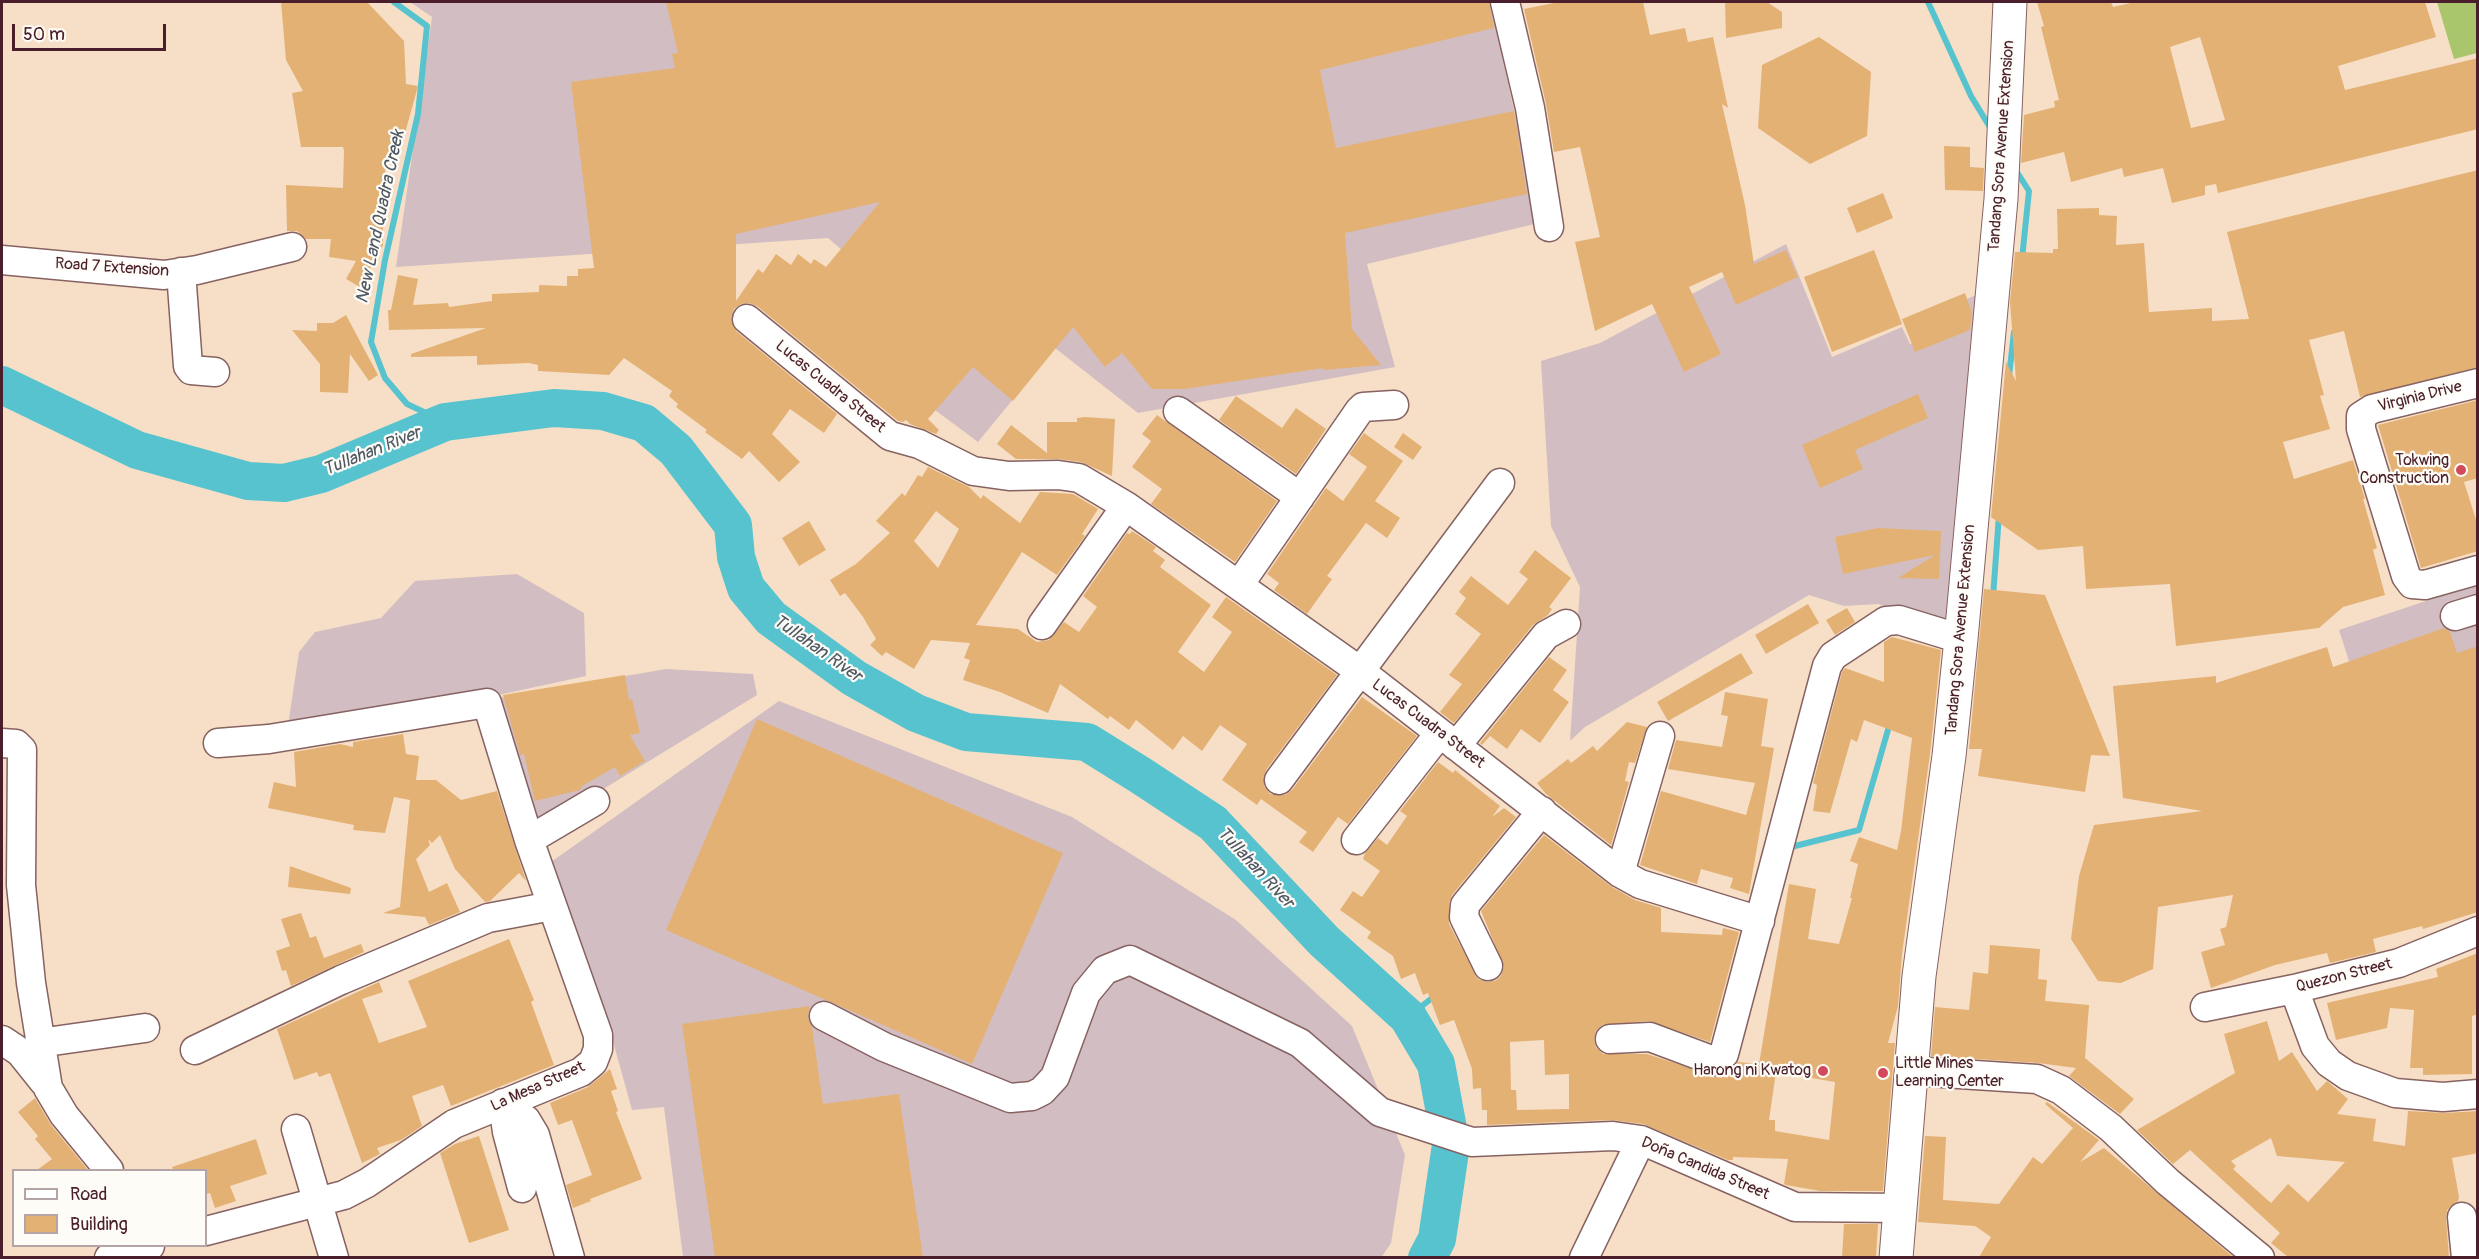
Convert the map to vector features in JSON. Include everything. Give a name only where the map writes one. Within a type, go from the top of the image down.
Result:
[{"type":"main road","name":"Tandang Sora Avenue Extension","points":[[1896,1257],[1919,976],[1949,756],[2001,199],[2010,2]]},
{"type":"street","points":[[1505,2],[1530,108],[1549,227]]},
{"type":"street","name":"Road 7 Extension","points":[[2,260],[164,275],[292,247]]},
{"type":"street","points":[[181,272],[188,366],[191,370],[215,372]]},
{"type":"street","name":"Lucas Cuadra Street","points":[[747,319],[890,436],[919,444],[973,471],[1009,476],[1058,475],[1079,478],[1126,506],[1360,671],[1620,873],[1640,884],[1760,921]]},
{"type":"street","name":"Virginia Drive","points":[[2478,382],[2372,409],[2361,416],[2361,429],[2402,564],[2412,584],[2425,585],[2478,570]]},
{"type":"street","points":[[1239,585],[1359,411],[1363,407],[1394,405]]},
{"type":"street","points":[[1178,411],[1300,497]]},
{"type":"street","points":[[1279,780],[1500,483]]},
{"type":"street","points":[[1042,625],[1126,506]]},
{"type":"street","points":[[1610,1039],[1650,1037],[1714,1061],[1724,1054],[1827,666],[1833,656],[1886,621],[1899,620],[1961,639]]},
{"type":"street","points":[[1356,840],[1546,635],[1566,624]]},
{"type":"street","name":"La Mesa Street","points":[[207,1231],[344,1195],[367,1183],[454,1124],[504,1111],[581,1071],[593,1062],[598,1049],[598,1035],[529,840],[488,704],[269,739],[218,743]]},
{"type":"street","points":[[1620,873],[1659,736]]},
{"type":"street","points":[[2,743],[16,744],[22,750],[21,885],[39,1043],[48,1089]]},
{"type":"street","points":[[529,840],[595,801]]},
{"type":"street","points":[[1488,966],[1464,917],[1465,905],[1542,811]]},
{"type":"street","points":[[195,1050],[341,980],[430,945],[488,918],[552,906]]},
{"type":"street","name":"Quezon Street","points":[[2205,1007],[2294,989],[2399,963],[2478,931]]},
{"type":"street","name":"Doña Candida Street","points":[[824,1016],[884,1047],[1010,1098],[1032,1096],[1042,1091],[1055,1077],[1086,993],[1105,970],[1130,960],[1300,1042],[1380,1112],[1472,1142],[1613,1136],[1641,1140],[1795,1207],[1900,1208]]},
{"type":"street","points":[[2294,989],[2314,1046],[2329,1063],[2348,1076],[2395,1093],[2444,1098],[2478,1094]]},
{"type":"street","points":[[39,1043],[145,1028]]},
{"type":"street","points":[[2,1040],[20,1052],[48,1089],[63,1115],[108,1169]]},
{"type":"street","points":[[1912,1071],[2037,1078],[2061,1090],[2111,1128],[2169,1182],[2260,1257]]},
{"type":"street","points":[[504,1111],[522,1188]]},
{"type":"street","points":[[504,1111],[526,1120],[535,1135],[570,1257]]},
{"type":"street","points":[[296,1130],[334,1257]]},
{"type":"street","points":[[1584,1257],[1641,1140]]},
{"type":"street","points":[[2462,1217],[2466,1257]]},
{"type":"street","points":[[109,1257],[143,1247]]},
{"type":"shaded area","points":[[410,2],[1490,2],[1539,223],[1367,264],[1395,367],[1138,413],[1055,348],[978,442],[935,410],[972,361],[828,238],[396,267],[432,17]]},
{"type":"shaded area","points":[[1786,244],[1832,357],[1902,327],[1910,344],[1936,333],[1928,316],[1983,292],[1969,364],[1946,628],[1878,604],[1844,606],[1809,595],[1585,727],[1570,741],[1580,587],[1551,526],[1541,361],[1600,343]]},
{"type":"shaded area","points":[[517,574],[584,613],[586,676],[480,699],[435,697],[306,722],[287,732],[299,652],[315,632],[381,618],[415,581]]},
{"type":"shaded area","points":[[2477,584],[2477,846],[2416,870],[2339,630]]},
{"type":"shaded area","points":[[666,669],[753,674],[757,695],[538,829],[493,699]]},
{"type":"shaded area","points":[[779,701],[1072,817],[1236,920],[1352,1026],[1405,1155],[1391,1243],[1381,1258],[683,1257],[664,1107],[632,1110],[614,1045],[551,862]]},
{"type":"green space","points":[[2437,2],[2477,2],[2477,53],[2454,59]]},
{"type":"building","points":[[281,2],[367,2],[404,41],[406,84],[418,86],[402,144],[398,143],[393,159],[389,158],[379,194],[376,219],[383,219],[383,245],[360,287],[346,279],[356,261],[329,257],[331,239],[306,239],[297,231],[287,231],[286,185],[343,188],[344,151],[343,147],[301,147],[292,93],[303,91],[286,60]]},
{"type":"building","points":[[666,2],[1489,2],[1494,28],[1320,70],[1336,148],[1514,111],[1527,194],[1345,233],[1352,329],[1381,365],[1323,370],[1324,368],[1184,389],[1152,389],[1122,353],[1105,367],[1073,327],[1013,401],[973,367],[928,419],[939,430],[936,434],[910,424],[906,420],[898,421],[757,306],[749,303],[741,304],[734,309],[731,317],[736,331],[837,414],[824,433],[790,409],[772,434],[800,462],[779,482],[749,451],[742,459],[705,432],[707,430],[676,407],[678,404],[669,396],[672,391],[624,358],[609,375],[538,371],[538,365],[529,363],[477,365],[477,356],[411,357],[411,354],[486,328],[389,330],[388,310],[391,310],[398,275],[418,279],[413,305],[448,303],[449,307],[492,301],[492,294],[539,292],[539,285],[567,286],[567,276],[578,276],[578,269],[594,268],[571,82],[675,68],[672,54],[678,53]],"holes":[[[880,202],[826,267],[814,259],[811,264],[798,254],[791,265],[776,254],[763,273],[758,269],[736,301],[736,234]]]},
{"type":"building","points":[[1559,2],[1643,2],[1650,35],[1685,28],[1688,42],[1713,37],[1728,108],[1722,104],[1745,205],[1754,264],[1786,250],[1798,277],[1736,305],[1722,272],[1689,287],[1721,354],[1684,372],[1652,304],[1595,331],[1575,242],[1600,237],[1580,147],[1554,152],[1546,104],[1524,9]]},
{"type":"building","points":[[1725,2],[1767,2],[1782,12],[1782,28],[1726,38]]},
{"type":"building","points":[[2037,2],[2111,2],[2113,7],[2135,2],[2425,2],[2436,37],[2338,66],[2345,90],[2478,58],[2478,129],[2218,193],[2216,184],[2205,186],[2205,195],[2172,203],[2163,168],[2124,177],[2122,168],[2071,182],[2064,152],[2021,163],[2024,115],[2055,107],[2054,101],[2059,100],[2041,27],[2044,26]],"holes":[[[2200,37],[2225,120],[2191,128],[2170,47]]]},
{"type":"building","points":[[1819,37],[1871,72],[1867,136],[1810,164],[1758,128],[1762,65]]},
{"type":"building","points":[[1944,146],[1970,147],[1970,167],[1984,168],[1983,191],[1945,190]]},
{"type":"building","points":[[2478,170],[2478,367],[2360,397],[2344,331],[2309,340],[2324,395],[2320,396],[2330,429],[2283,442],[2294,479],[2353,460],[2377,548],[2373,550],[2385,595],[2343,607],[2319,628],[2176,646],[2170,584],[2086,589],[2083,546],[2038,550],[1991,517],[2006,362],[2016,381],[2010,302],[2015,252],[2053,253],[2053,249],[2058,249],[2057,209],[2099,208],[2099,215],[2117,216],[2116,245],[2144,243],[2149,312],[2212,308],[2212,321],[2249,319],[2227,232]]},
{"type":"building","points":[[1883,193],[1893,218],[1857,233],[1847,208]]},
{"type":"building","points":[[1874,250],[1902,324],[1832,352],[1804,277]]},
{"type":"building","points":[[1965,293],[1972,313],[1970,330],[1915,352],[1902,319]]},
{"type":"building","points":[[346,315],[378,375],[369,381],[350,354],[348,393],[320,392],[320,364],[292,330],[317,331],[317,323],[333,323]]},
{"type":"building","points":[[1918,394],[1928,418],[1855,450],[1863,469],[1820,488],[1802,445]]},
{"type":"building","points":[[1236,396],[1282,428],[1296,408],[1326,429],[1296,474],[1219,420]]},
{"type":"building","points":[[2478,400],[2478,478],[2464,482],[2478,526],[2478,551],[2421,568],[2378,425]]},
{"type":"building","points":[[1157,415],[1277,501],[1235,562],[1151,504],[1162,489],[1132,467],[1151,441],[1142,434]]},
{"type":"building","points":[[1077,418],[1115,419],[1112,476],[1081,462],[1058,459],[1016,459],[997,444],[1011,425],[1047,453],[1047,422],[1077,422]]},
{"type":"building","points":[[1364,433],[1403,461],[1375,501],[1400,518],[1387,538],[1366,523],[1327,576],[1332,579],[1307,614],[1274,590],[1279,583],[1267,574],[1326,488],[1343,501],[1367,467],[1349,454]]},
{"type":"building","points":[[1403,433],[1422,447],[1413,460],[1394,447]]},
{"type":"building","points":[[928,467],[969,487],[981,499],[983,495],[1020,523],[1040,492],[1073,494],[1098,509],[1082,534],[1085,536],[1057,575],[1022,552],[976,625],[1018,629],[1037,642],[1049,640],[1064,622],[1079,632],[1097,607],[1083,596],[1127,533],[1130,534],[1132,531],[1156,547],[1153,551],[1165,560],[1160,567],[1211,605],[1178,652],[1204,672],[1232,632],[1212,617],[1226,597],[1337,675],[1266,770],[1264,786],[1270,794],[1285,795],[1292,790],[1362,697],[1417,736],[1348,824],[1338,817],[1313,852],[1299,842],[1307,832],[1261,799],[1257,805],[1222,780],[1247,744],[1220,725],[1202,751],[1183,736],[1173,750],[1136,720],[1129,730],[1110,716],[1108,719],[1060,684],[1048,713],[1000,692],[963,680],[970,660],[964,658],[970,643],[931,640],[914,669],[886,652],[882,656],[870,645],[876,639],[863,617],[845,593],[840,596],[830,580],[856,564],[890,533],[876,521],[902,493],[905,496],[918,475],[922,477]],"holes":[[[936,511],[959,529],[938,568],[914,541]]]},
{"type":"building","points":[[809,521],[826,550],[799,566],[782,538]]},
{"type":"building","points":[[1878,528],[1941,531],[1939,579],[1898,578],[1935,555],[1843,574],[1835,537]]},
{"type":"building","points":[[1535,550],[1571,578],[1549,607],[1552,609],[1548,615],[1533,625],[1454,723],[1440,712],[1462,684],[1449,675],[1481,634],[1455,614],[1466,598],[1459,592],[1471,576],[1508,605],[1528,579],[1519,572]]},
{"type":"building","points":[[1984,589],[2045,595],[2110,756],[2091,755],[2085,792],[1978,776],[1982,749],[1969,749]]},
{"type":"building","points":[[1808,604],[1819,623],[1766,654],[1755,635]]},
{"type":"building","points":[[1847,608],[1855,622],[1835,635],[1826,620]]},
{"type":"building","points":[[2444,628],[2450,632],[2457,653],[2478,646],[2478,912],[2423,929],[2422,926],[2373,939],[2376,952],[2330,963],[2327,953],[2275,965],[2211,988],[2201,952],[2225,945],[2220,929],[2226,927],[2233,895],[2158,907],[2153,969],[2121,983],[2098,981],[2071,939],[2079,876],[2094,825],[2202,811],[2123,798],[2113,686],[2216,676],[2216,683],[2327,647],[2333,667]]},
{"type":"building","points":[[1892,637],[1941,650],[1930,754],[1902,954],[1898,1006],[1888,1043],[1895,1043],[1883,1191],[1820,1191],[1786,1185],[1784,1184],[1788,1159],[1733,1157],[1733,1160],[1728,1160],[1643,1124],[1612,1120],[1487,1125],[1487,1110],[1482,1110],[1481,1088],[1473,1089],[1472,1069],[1454,1020],[1440,1025],[1428,993],[1423,995],[1415,973],[1401,979],[1393,956],[1367,938],[1371,932],[1340,910],[1353,891],[1362,897],[1380,871],[1363,859],[1365,853],[1378,838],[1387,845],[1407,816],[1400,811],[1438,762],[1453,773],[1455,770],[1500,806],[1492,817],[1504,808],[1516,817],[1452,895],[1449,904],[1449,924],[1478,979],[1486,982],[1495,981],[1501,976],[1504,967],[1481,911],[1544,835],[1612,887],[1635,900],[1661,908],[1661,932],[1722,935],[1723,928],[1739,932],[1710,1042],[1649,1021],[1602,1025],[1596,1031],[1594,1039],[1596,1047],[1603,1054],[1647,1054],[1717,1077],[1733,1068],[1738,1062],[1759,1064],[1789,884],[1816,889],[1808,939],[1839,944],[1852,898],[1850,898],[1858,864],[1850,861],[1859,837],[1897,850],[1912,738],[1864,720],[1857,742],[1851,739],[1830,813],[1813,811],[1817,785],[1813,783],[1842,672],[1845,668],[1884,682],[1884,642]],"holes":[[[1544,1040],[1545,1075],[1569,1074],[1569,1109],[1517,1110],[1516,1090],[1511,1090],[1510,1042]],[[1776,1072],[1835,1082],[1829,1140],[1775,1131],[1775,1120],[1769,1120]]]},
{"type":"building","points":[[1741,653],[1753,673],[1668,721],[1657,702]]},
{"type":"building","points":[[1549,657],[1567,670],[1553,690],[1569,702],[1540,743],[1521,729],[1507,749],[1490,736],[1482,745],[1480,743]]},
{"type":"building","points":[[625,675],[629,700],[632,699],[640,733],[630,735],[645,761],[620,776],[615,767],[582,786],[580,790],[535,801],[524,754],[520,755],[503,695]]},
{"type":"building","points":[[1725,692],[1768,699],[1761,746],[1774,748],[1749,894],[1730,888],[1733,878],[1701,869],[1697,884],[1640,865],[1661,791],[1746,815],[1755,783],[1668,769],[1676,740],[1722,747],[1728,716],[1721,715]]},
{"type":"building","points":[[757,719],[1063,853],[972,1064],[666,930]]},
{"type":"building","points":[[1627,722],[1647,727],[1635,763],[1629,762],[1625,781],[1629,782],[1611,845],[1546,794],[1537,783],[1568,759],[1571,763],[1593,746],[1597,751]]},
{"type":"building","points":[[403,734],[406,754],[419,756],[416,780],[436,780],[461,800],[497,791],[526,881],[519,873],[490,901],[485,902],[455,869],[440,835],[432,843],[428,839],[430,845],[416,859],[429,892],[447,883],[460,912],[429,925],[425,917],[383,913],[400,907],[410,800],[394,797],[385,833],[353,830],[354,825],[268,808],[274,782],[296,787],[294,752],[340,744],[353,747],[353,742]]},
{"type":"building","points":[[290,866],[351,888],[350,894],[288,887]]},
{"type":"building","points":[[301,913],[310,938],[316,936],[324,958],[361,944],[364,952],[291,986],[286,970],[282,971],[276,951],[290,946],[281,919]]},
{"type":"building","points":[[509,939],[534,1000],[531,1002],[554,1065],[451,1106],[443,1085],[412,1096],[422,1126],[401,1140],[377,1148],[380,1154],[362,1163],[330,1073],[319,1077],[317,1072],[294,1080],[277,1029],[379,982],[383,992],[362,999],[379,1043],[427,1027],[408,981]]},
{"type":"building","points":[[1990,945],[2040,949],[2038,979],[2047,980],[2045,1001],[2089,1005],[2085,1058],[2134,1099],[2120,1114],[2069,1076],[2076,1068],[2038,1063],[1931,1056],[1935,1007],[1969,1010],[1973,972],[1988,974]]},
{"type":"building","points":[[2478,953],[2478,1014],[2472,1016],[2472,1074],[2423,1075],[2423,1068],[2410,1068],[2414,1010],[2390,1008],[2387,1028],[2336,1040],[2327,1003],[2438,977],[2436,969]]},
{"type":"building","points":[[810,1006],[808,1017],[812,1027],[823,1104],[899,1094],[923,1257],[715,1257],[682,1024]]},
{"type":"building","points":[[2267,1021],[2279,1061],[2292,1052],[2317,1091],[2327,1081],[2348,1099],[2337,1114],[2376,1119],[2373,1141],[2405,1146],[2408,1111],[2444,1113],[2478,1111],[2478,1153],[2452,1158],[2459,1197],[2458,1201],[2447,1210],[2449,1257],[2288,1257],[2271,1243],[2280,1233],[2190,1150],[2173,1164],[2137,1130],[2235,1073],[2224,1034]],"holes":[[[2271,1138],[2277,1156],[2345,1162],[2308,1202],[2288,1184],[2271,1203],[2233,1169],[2236,1166],[2231,1161]]]},
{"type":"building","points":[[610,1069],[617,1089],[611,1091],[618,1111],[616,1112],[642,1179],[573,1208],[566,1185],[592,1175],[572,1120],[558,1125],[550,1103],[588,1087]]},
{"type":"building","points":[[35,1098],[51,1125],[87,1169],[38,1169],[52,1159],[35,1139],[38,1136],[18,1112]]},
{"type":"building","points":[[2047,1102],[2099,1140],[2080,1162],[2104,1148],[2233,1257],[1979,1257],[1991,1237],[1975,1226],[1918,1222],[1925,1136],[1946,1137],[1943,1200],[1999,1204],[2033,1157],[2042,1164],[2073,1128],[2045,1104]]},
{"type":"building","points":[[479,1136],[509,1230],[469,1243],[440,1153],[455,1144]]},
{"type":"building","points":[[256,1139],[267,1174],[230,1186],[236,1201],[215,1208],[210,1193],[207,1194],[207,1169],[173,1169],[172,1167]]},
{"type":"building","points":[[1844,1224],[1878,1224],[1876,1257],[1842,1257]]},
{"type":"waterway","name":"New Land Quadra Creek","points":[[394,2],[427,26],[418,114],[385,260],[371,342],[385,378],[407,404],[445,422]]},
{"type":"waterway","points":[[1928,2],[1971,96],[1991,129]]},
{"type":"waterway","points":[[2015,169],[2029,191],[2022,259]]},
{"type":"waterway","points":[[2009,376],[2014,332]]},
{"type":"waterway","name":"Tullahan River","points":[[2,385],[137,450],[248,481],[284,483],[321,474],[445,422],[554,408],[603,411],[644,423],[676,450],[733,525],[736,557],[746,588],[771,618],[854,678],[916,713],[966,732],[1087,742],[1140,775],[1213,823],[1324,941],[1408,1017],[1436,1064],[1451,1145],[1437,1239],[1427,1258]]},
{"type":"waterway","points":[[1993,597],[1999,515]]},
{"type":"waterway","points":[[1787,848],[1859,830],[1890,723]]},
{"type":"waterway","points":[[1408,1017],[1437,994]]},
{"type":"place","name":"Tokwing Construction","points":[[2461,470]]},
{"type":"place","name":"Harong ni Kwatog","points":[[1823,1071]]},
{"type":"place","name":"Little Mines Learning Center","points":[[1883,1073]]}]
